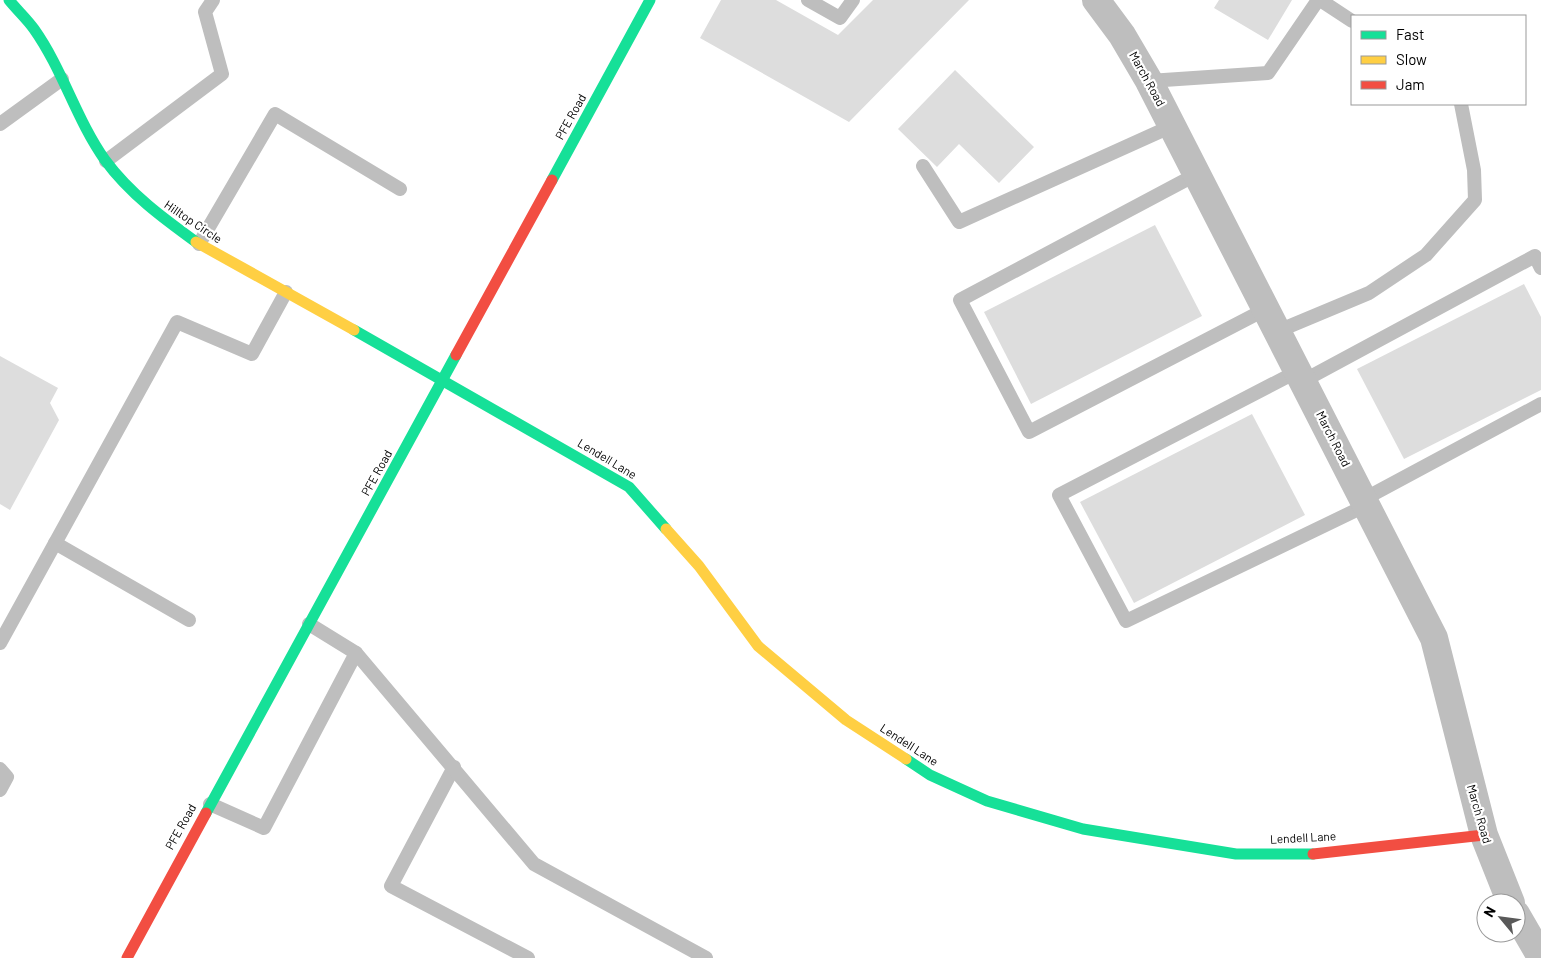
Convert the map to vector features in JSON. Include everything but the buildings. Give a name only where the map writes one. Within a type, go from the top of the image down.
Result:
[{"type":"street","name":"Hilltop Circle","points":[[9,0],[34,29],[62,79],[77,114],[106,161],[150,209],[199,244],[444,380]]},
{"type":"street","name":"PFE Road","points":[[127,958],[650,0]]},
{"type":"street","name":"March Road","points":[[1096,0],[1122,35],[1149,81],[1434,638],[1484,834],[1507,893]]},
{"type":"street","name":"Lendell Lane","points":[[444,380],[629,486],[699,566],[758,646],[846,720],[930,775],[987,801],[1083,829],[1236,854],[1312,854],[1484,834]]},
{"type":"street","points":[[1526,931],[1541,957]]},
{"type":"lane","points":[[106,161],[222,74],[205,12],[213,0]]},
{"type":"lane","points":[[808,0],[840,18],[853,0]]},
{"type":"lane","points":[[1149,81],[1268,73],[1319,0],[1351,20]]},
{"type":"lane","points":[[0,124],[62,79]]},
{"type":"lane","points":[[1197,174],[960,300],[1029,432],[1272,320],[1369,293],[1426,255],[1475,200],[1474,170],[1461,105]]},
{"type":"lane","points":[[199,244],[275,114],[400,189]]},
{"type":"lane","points":[[923,166],[959,222],[1172,126]]},
{"type":"lane","points":[[1541,268],[1535,256],[1301,376],[1059,495],[1126,621],[1365,502],[1541,404]]},
{"type":"lane","points":[[0,643],[177,322],[252,354],[286,292]]},
{"type":"lane","points":[[55,543],[188,620]]},
{"type":"lane","points":[[309,624],[356,653],[534,864],[706,958]]},
{"type":"lane","points":[[210,804],[264,828],[356,653]]},
{"type":"lane","points":[[454,767],[391,886],[528,958]]},
{"type":"lane","points":[[0,769],[7,777],[0,790]]},
{"type":"traffic: fast","points":[[9,0],[31,25],[44,45],[86,128],[105,160],[136,195],[196,242]]},
{"type":"traffic: fast","points":[[552,180],[650,0]]},
{"type":"traffic: fast","points":[[354,330],[629,487],[666,529]]},
{"type":"traffic: fast","points":[[206,813],[456,355]]},
{"type":"traffic: fast","points":[[906,759],[930,775],[987,801],[1083,829],[1236,854],[1313,854]]},
{"type":"traffic: slow","points":[[196,242],[354,330]]},
{"type":"traffic: slow","points":[[666,529],[699,566],[758,646],[846,720],[906,759]]},
{"type":"traffic: jam","points":[[456,355],[552,180]]},
{"type":"traffic: jam","points":[[127,958],[206,813]]},
{"type":"traffic: jam","points":[[1313,854],[1484,835]]}]
